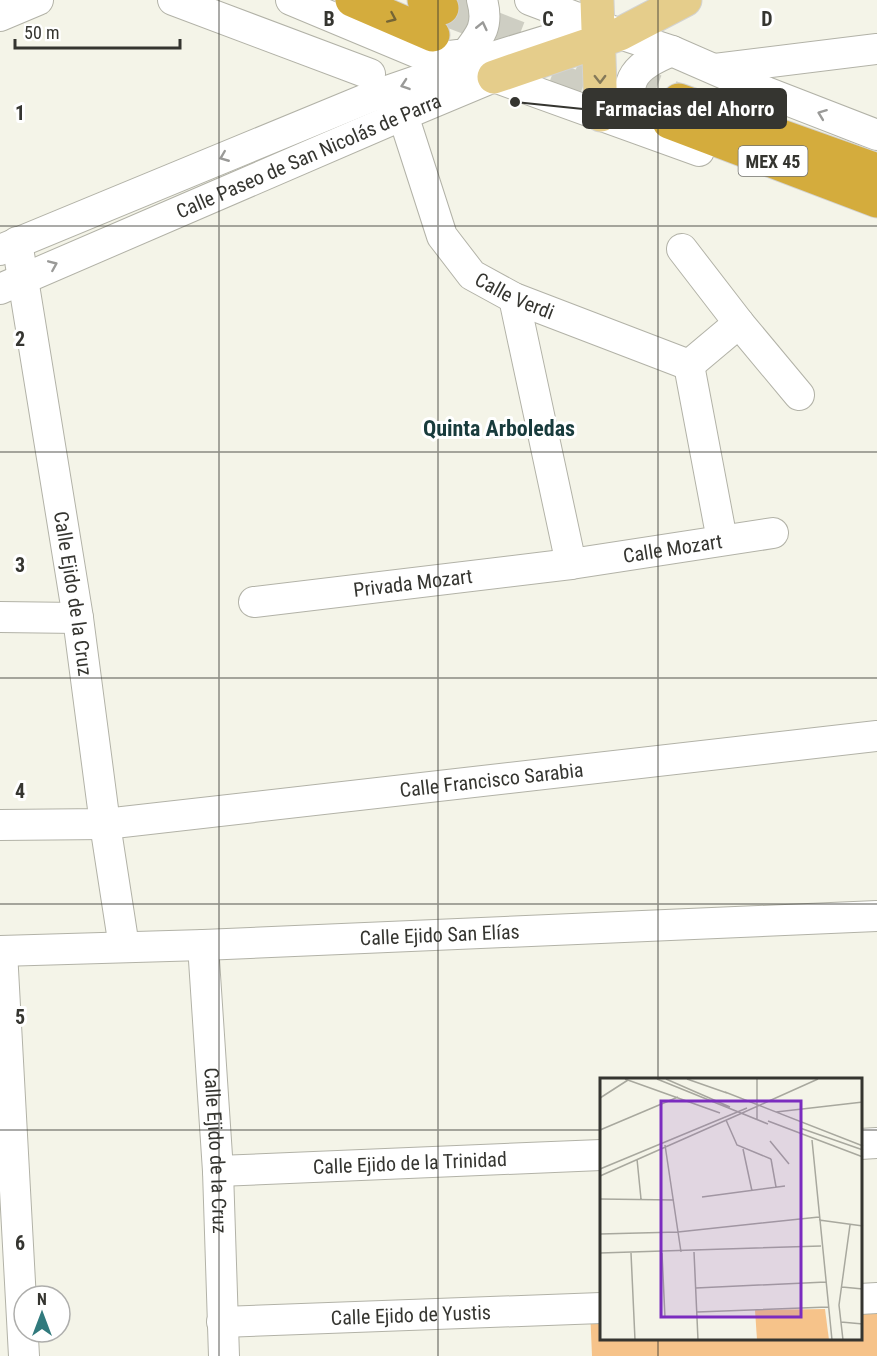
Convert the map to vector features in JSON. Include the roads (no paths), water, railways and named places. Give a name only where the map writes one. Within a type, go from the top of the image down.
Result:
[{"type":"highway","points":[[341,9],[432,25]]},
{"type":"highway","name":"MEX 45","points":[[877,170],[674,111],[877,201]]},
{"type":"main road","points":[[601,115],[603,25],[620,0]]},
{"type":"main road","points":[[603,25],[685,0]]},
{"type":"main road","name":"Calle Paseo de San Nicolás de Parra","points":[[494,77],[603,25]]},
{"type":"street","points":[[0,16],[38,0]]},
{"type":"street","points":[[173,0],[372,85]]},
{"type":"street","points":[[291,0],[341,9],[361,51],[372,85]]},
{"type":"street","points":[[432,25],[466,54],[482,33],[486,12],[483,0]]},
{"type":"street","points":[[530,0],[672,51],[766,92],[877,135]]},
{"type":"street","points":[[432,25],[461,68],[494,77],[637,127],[877,218]]},
{"type":"street","name":"Calle Paseo de San Nicolás de Parra","points":[[9,246],[372,85],[431,76],[603,25]]},
{"type":"street","points":[[716,69],[877,49]]},
{"type":"street","points":[[637,127],[631,108],[630,91],[633,76],[643,66],[672,51]]},
{"type":"street","points":[[766,92],[768,62]]},
{"type":"street","name":"Calle Paseo de San Nicolás de Parra","points":[[12,284],[494,77]]},
{"type":"street","name":"Calle Verdi","points":[[403,115],[442,236],[472,275],[514,298],[689,365]]},
{"type":"street","name":"Calle Ejido de la Cruz","points":[[9,246],[12,284],[78,618],[105,824],[124,946]]},
{"type":"street","points":[[682,249],[799,395]]},
{"type":"street","points":[[514,298],[571,564]]},
{"type":"street","points":[[722,540],[689,365],[739,323]]},
{"type":"street","name":"Calle Mozart","points":[[571,564],[773,533]]},
{"type":"street","name":"Privada Mozart","points":[[254,602],[571,564]]},
{"type":"street","points":[[0,617],[78,618]]},
{"type":"street","name":"Calle Francisco Sarabia","points":[[0,825],[105,824],[877,736]]},
{"type":"street","name":"Calle Ejido San Elías","points":[[1,951],[202,945],[877,916]]},
{"type":"street","name":"Calle Ejido de la Cruz","points":[[202,945],[218,1171],[224,1356]]},
{"type":"street","points":[[1,951],[24,1356]]},
{"type":"street","points":[[862,1144],[877,1143]]},
{"type":"street","name":"Calle Ejido de la Trinidad","points":[[218,1171],[600,1155]]},
{"type":"street","points":[[862,1299],[877,1298]]},
{"type":"street","name":"Calle Ejido de Yustis","points":[[222,1322],[600,1308]]},
{"type":"tunnel","points":[[442,8],[679,100]]},
{"type":"tunnel","points":[[505,61],[669,122]]},
{"type":"place","name":"Farmacias del Ahorro","points":[[515,102]]},
{"type":"district","name":"Quinta Arboledas","points":[[499,428]]}]
